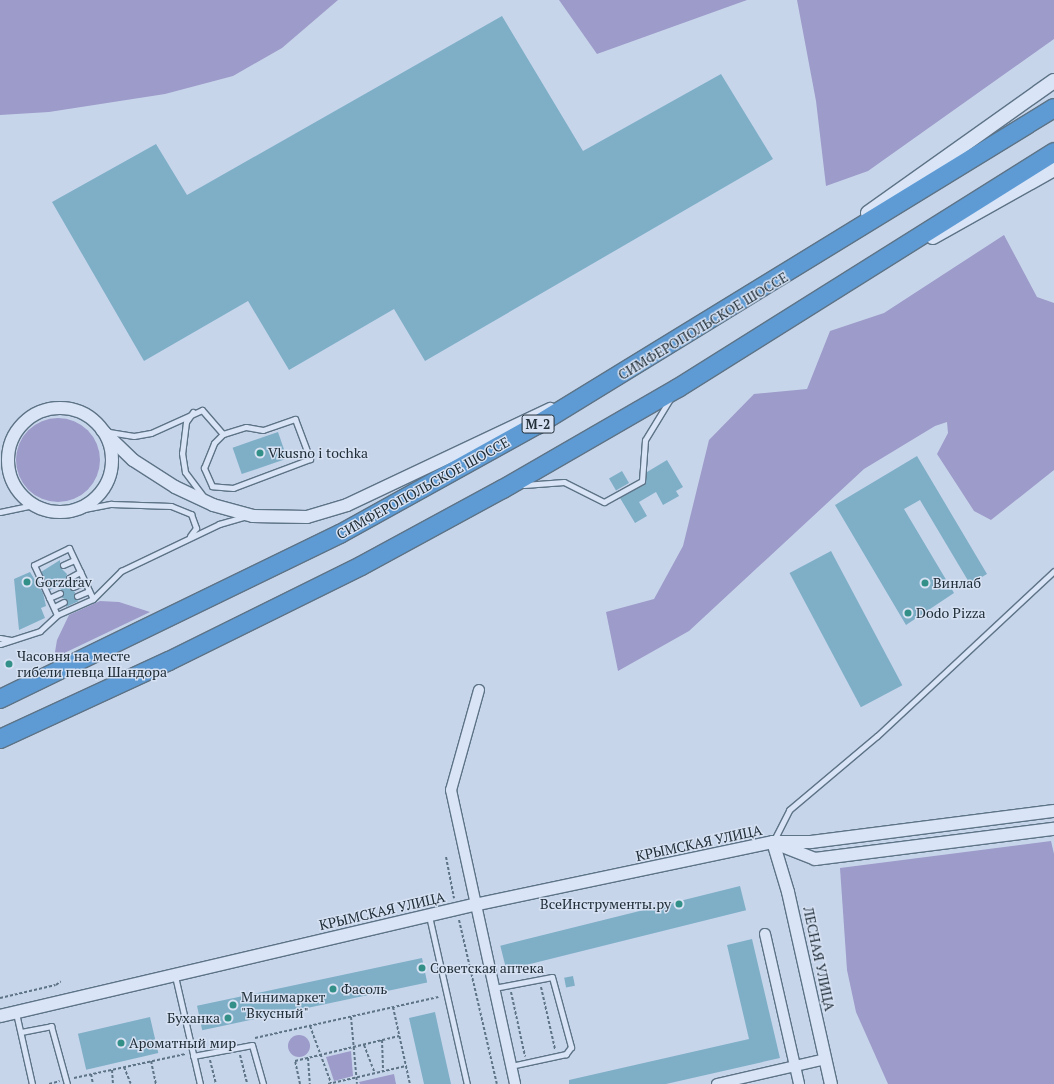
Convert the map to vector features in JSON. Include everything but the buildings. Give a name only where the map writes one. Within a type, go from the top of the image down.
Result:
[{"type":"highway","name":"СИМФЕРОПОЛЬСКОЕ ШОССЕ","points":[[0,699],[340,534],[627,372],[1054,108]]},
{"type":"highway","name":"М-2","points":[[0,739],[169,662],[361,566],[503,489],[678,388],[1054,152]]},
{"type":"main road","points":[[753,295],[1054,81]]},
{"type":"main road","points":[[766,333],[1054,169]]},
{"type":"street","points":[[0,469],[9,448],[23,423],[50,409],[79,412],[102,430],[133,460],[175,488],[213,505],[253,516],[307,517],[347,505],[627,372]]},
{"type":"street","points":[[9,448],[12,481],[33,505],[46,511],[74,511],[87,505],[106,484],[112,456],[102,430]]},
{"type":"street","points":[[479,690],[451,790],[474,905],[515,1084]]},
{"type":"street","name":"КРЫМСКАЯ УЛИЦА","points":[[0,1016],[429,915],[773,842],[811,842],[1054,811]]},
{"type":"street","points":[[773,842],[815,859],[1054,829]]},
{"type":"street","name":"ЛЕСНАЯ УЛИЦА","points":[[773,842],[788,892],[831,1084]]},
{"type":"street","points":[[765,934],[799,1084]]},
{"type":"street","points":[[717,1084],[826,1059]]},
{"type":"lane","points":[[503,489],[564,482],[604,502],[642,481],[645,440],[678,388]]},
{"type":"lane","points":[[194,411],[184,433],[185,472],[213,505]]},
{"type":"lane","points":[[102,430],[120,435],[151,433],[194,411],[208,414],[223,434]]},
{"type":"lane","points":[[295,419],[310,459],[222,489],[212,486],[204,468],[214,443],[223,434],[246,427],[263,430],[295,419]]},
{"type":"lane","points":[[74,511],[111,504],[171,506],[184,510],[195,521],[192,535],[187,539]]},
{"type":"lane","points":[[0,512],[33,505]]},
{"type":"lane","points":[[0,644],[40,631],[57,615],[93,599],[121,571],[219,524],[253,516]]},
{"type":"lane","points":[[57,615],[34,565],[69,548],[93,599]]},
{"type":"lane","points":[[63,565],[74,560]]},
{"type":"lane","points":[[773,842],[789,810],[876,736],[1054,571]]},
{"type":"lane","points":[[68,578],[80,572]]},
{"type":"lane","points":[[73,587],[85,582]]},
{"type":"lane","points":[[77,596],[89,590]]},
{"type":"lane","points":[[49,598],[60,593]]},
{"type":"lane","points":[[54,607],[64,602]]},
{"type":"lane","points":[[0,638],[12,640]]},
{"type":"lane","points":[[429,915],[467,1084]]},
{"type":"lane","points":[[175,974],[200,1084]]},
{"type":"lane","points":[[493,988],[539,978],[552,977],[555,980],[569,1040],[569,1051],[556,1056],[511,1066]]},
{"type":"lane","points":[[16,1012],[32,1084]]},
{"type":"lane","points":[[21,1032],[51,1026],[66,1084]]},
{"type":"lane","points":[[193,1056],[238,1046],[252,1045],[263,1084]]},
{"type":"path","points":[[446,857],[497,1084]]},
{"type":"path","points":[[539,978],[556,1056]]},
{"type":"path","points":[[0,998],[56,985],[61,981]]},
{"type":"path","points":[[509,985],[526,1063]]},
{"type":"path","points":[[273,1034],[438,997]]},
{"type":"path","points":[[393,1007],[410,1084]]},
{"type":"path","points":[[351,1017],[357,1084]]},
{"type":"path","points":[[310,1026],[331,1084]]},
{"type":"path","points":[[300,1084],[294,1061],[399,1036]]},
{"type":"path","points":[[382,1040],[383,1071]]},
{"type":"path","points":[[364,1045],[375,1073]]},
{"type":"path","points":[[238,1046],[247,1084]]},
{"type":"path","points":[[209,1053],[216,1084]]},
{"type":"path","points":[[308,1058],[310,1084]]},
{"type":"path","points":[[93,1084],[89,1075],[159,1059]]},
{"type":"path","points":[[151,1061],[156,1084]]},
{"type":"path","points":[[328,1084],[406,1066]]},
{"type":"path","points":[[124,1067],[131,1084]]},
{"type":"path","points":[[112,1070],[113,1084]]},
{"type":"shaded area","points":[[0,0],[338,0],[282,48],[233,76],[165,94],[49,112],[0,115]]},
{"type":"shaded area","points":[[559,0],[747,0],[597,54]]},
{"type":"shaded area","points":[[797,0],[1054,0],[1054,39],[868,171],[826,186],[816,101]]},
{"type":"shaded area","points":[[1004,235],[1037,297],[1054,303],[1054,470],[991,520],[974,511],[937,454],[948,433],[947,422],[935,426],[864,469],[689,631],[618,671],[606,612],[654,599],[683,546],[709,440],[754,394],[807,389],[830,331],[884,313]]},
{"type":"shaded area","points":[[58,418],[74,421],[88,430],[97,444],[100,460],[97,476],[88,490],[74,499],[58,502],[42,499],[28,490],[19,476],[16,460],[19,444],[28,430],[42,421]]},
{"type":"shaded area","points":[[100,601],[119,602],[150,612],[54,658],[57,640],[69,615]]},
{"type":"shaded area","points":[[1051,841],[1054,854],[1054,1084],[888,1084],[856,1012],[847,970],[840,868]]},
{"type":"shaded area","points":[[299,1035],[307,1038],[310,1046],[307,1054],[299,1057],[291,1054],[288,1046],[291,1038]]},
{"type":"shaded area","points":[[351,1051],[353,1076],[334,1081],[326,1057]]},
{"type":"shaded area","points":[[394,1074],[396,1084],[360,1084],[359,1082]]},
{"type":"place","name":"Vkusno i tochka","points":[[260,453]]},
{"type":"place","name":"Gorzdrav","points":[[27,582]]},
{"type":"place","name":"Винлаб","points":[[925,583]]},
{"type":"place","name":"Dodo Pizza","points":[[908,613]]},
{"type":"place","name":"Часовня на месте гибели певца Шандора","points":[[9,664]]},
{"type":"place","name":"ВсеИнструменты.ру","points":[[679,904]]},
{"type":"place","name":"Советская аптека","points":[[422,968]]},
{"type":"place","name":"Фасоль","points":[[333,989]]},
{"type":"place","name":"Минимаркет \"Вкусный\"","points":[[233,1005]]},
{"type":"place","name":"Буханка","points":[[228,1018]]},
{"type":"place","name":"Ароматный мир","points":[[121,1043]]}]
